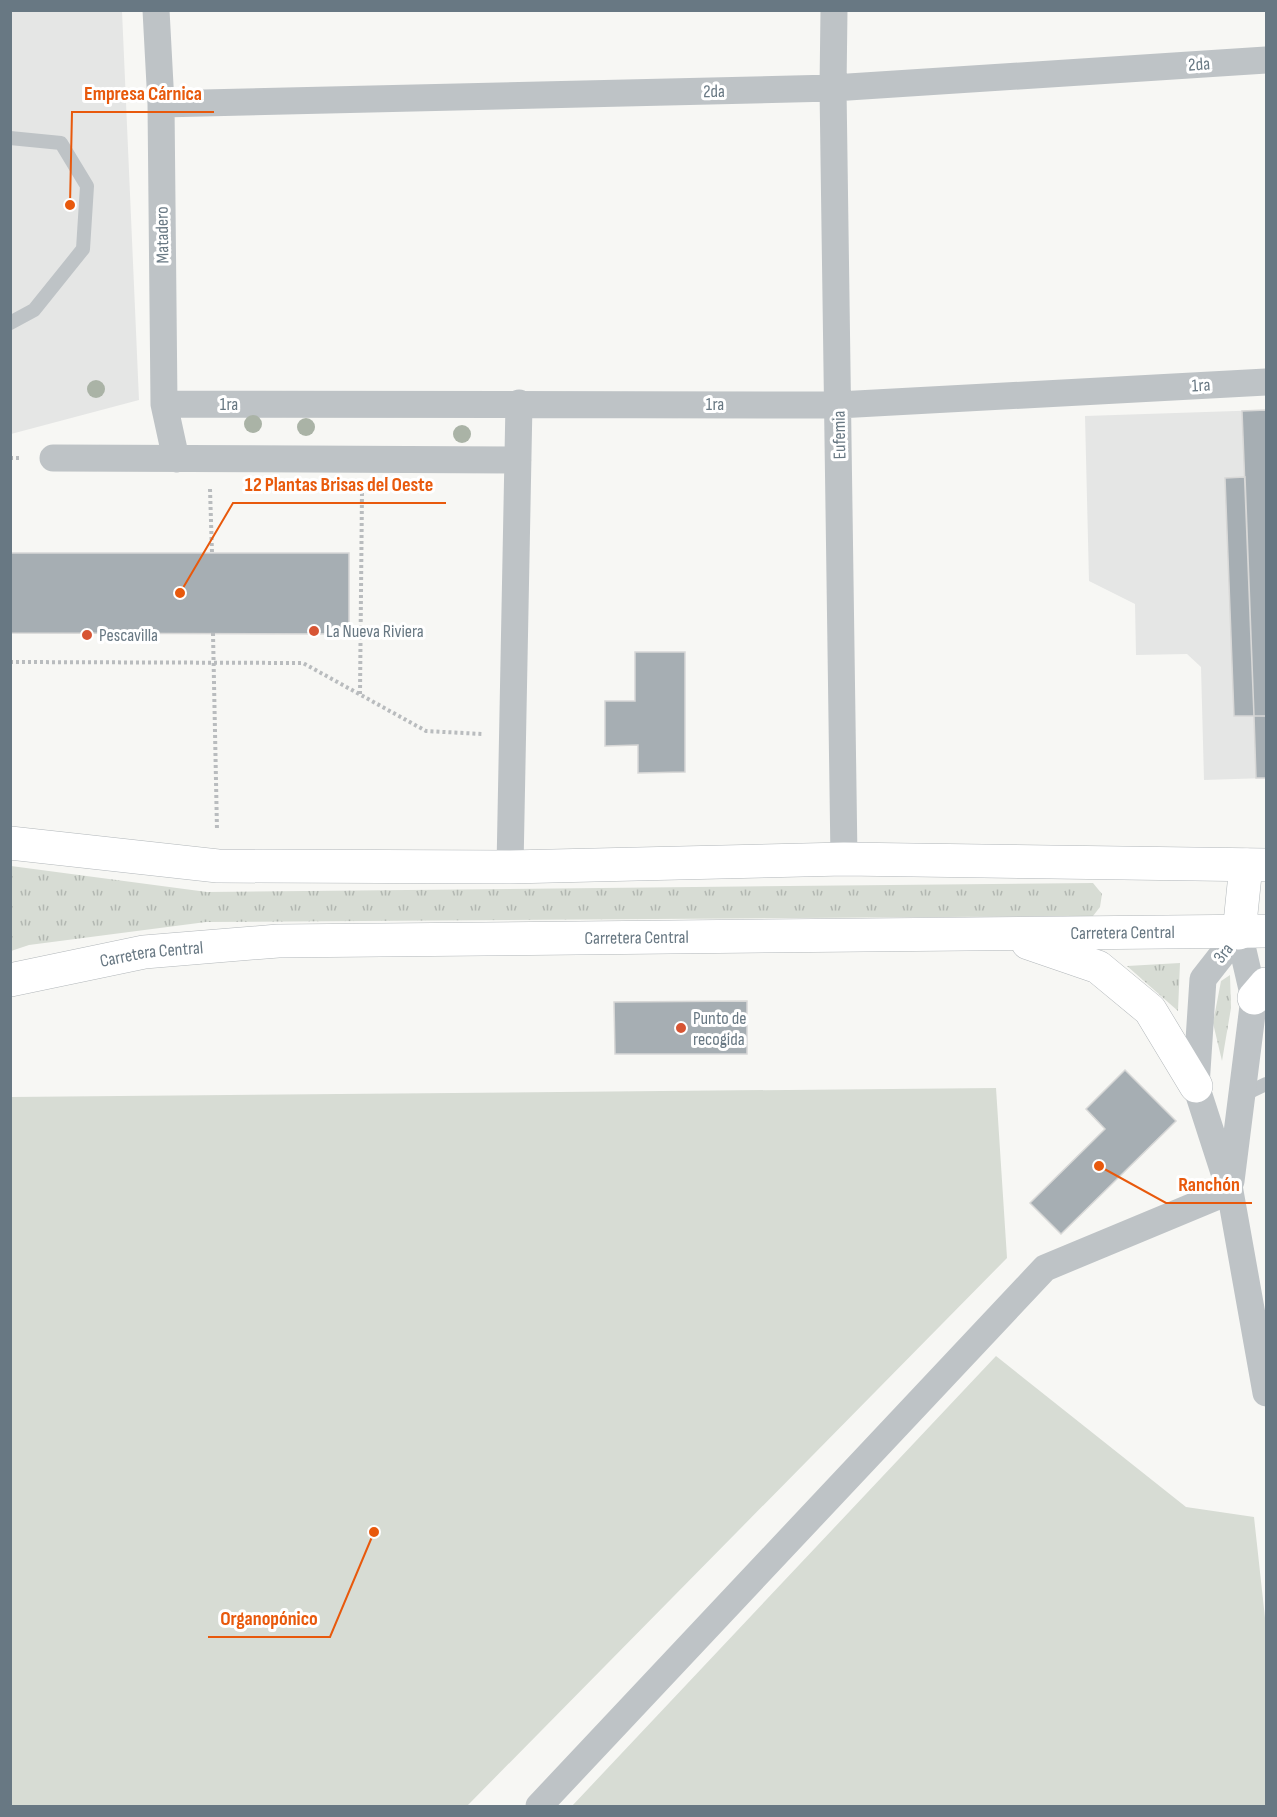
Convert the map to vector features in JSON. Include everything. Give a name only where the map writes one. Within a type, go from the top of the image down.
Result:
[{"type":"main road","points":[[10,843],[218,866],[510,867],[844,859],[1256,865],[1253,932]]},
{"type":"main road","name":"Carretera Central","points":[[10,980],[144,952],[278,941],[1253,932]]},
{"type":"main road","points":[[1003,935],[1098,967],[1150,1010],[1196,1086]]},
{"type":"main road","points":[[10,991],[144,952]]},
{"type":"street","name":"Matadero","points":[[156,10],[161,104],[164,404],[176,459]]},
{"type":"street","name":"Eufemia","points":[[834,10],[833,88],[844,859]]},
{"type":"street","name":"2da","points":[[161,104],[833,88],[1266,60]]},
{"type":"street","name":"1ra","points":[[164,404],[838,405],[1266,382]]},
{"type":"street","points":[[510,867],[519,403]]},
{"type":"street","points":[[53,458],[518,460]]},
{"type":"street","name":"3ra","points":[[1230,1191],[1241,1096],[1260,991],[1253,932]]},
{"type":"street","name":"3ra","points":[[1253,932],[1203,979],[1196,1086],[1230,1191],[1266,1393]]},
{"type":"street","points":[[539,1806],[1045,1268],[1230,1191]]},
{"type":"lane","points":[[10,138],[61,143],[87,186],[83,249],[34,310],[10,323]]},
{"type":"lane","points":[[1241,1096],[1266,1084]]},
{"type":"path","points":[[209,458],[212,553]]},
{"type":"path","points":[[360,694],[363,459]]},
{"type":"path","points":[[213,633],[218,866]]},
{"type":"path","points":[[10,662],[303,663],[426,731],[513,735]]},
{"type":"shaded area","points":[[11,11],[122,11],[139,400],[11,434]]},
{"type":"shaded area","points":[[1266,410],[1266,778],[1204,780],[1201,667],[1187,654],[1136,655],[1135,604],[1089,581],[1085,416]]},
{"type":"green space","points":[[11,866],[207,892],[1093,883],[1102,894],[1100,907],[1093,916],[206,922],[29,945],[11,951]]},
{"type":"green space","points":[[1180,963],[1178,1011],[1127,966]]},
{"type":"green space","points":[[1230,975],[1231,1008],[1222,1061],[1213,1023],[1221,981]]},
{"type":"green space","points":[[996,1088],[1007,1258],[467,1806],[11,1806],[11,1097]]},
{"type":"green space","points":[[996,1356],[1186,1507],[1254,1517],[1266,1627],[1266,1806],[572,1806]]},
{"type":"building","points":[[1266,410],[1266,716],[1254,716],[1242,411]]},
{"type":"building","points":[[1245,477],[1254,716],[1234,716],[1225,478]]},
{"type":"building","points":[[10,553],[349,553],[349,634],[10,633]]},
{"type":"building","points":[[635,652],[685,652],[685,772],[638,773],[638,745],[605,746],[605,701],[635,701]]},
{"type":"building","points":[[1254,716],[1266,716],[1266,778],[1256,778]]},
{"type":"building","name":"Punto de recogida","points":[[747,1001],[747,1054],[615,1054],[614,1002]]},
{"type":"building","points":[[1125,1070],[1176,1121],[1061,1234],[1030,1203],[1105,1129],[1086,1109]]},
{"type":"place","name":"Empresa Cárnica","points":[[70,205]]},
{"type":"place","name":"12 Plantas Brisas del Oeste","points":[[180,593]]},
{"type":"place","name":"La Nueva Riviera","points":[[314,631]]},
{"type":"place","name":"Pescavilla","points":[[87,635]]},
{"type":"place","name":"Punto de recogida","points":[[681,1028]]},
{"type":"place","name":"Ranchón","points":[[1099,1166]]},
{"type":"place","name":"Organopónico","points":[[374,1532]]}]
